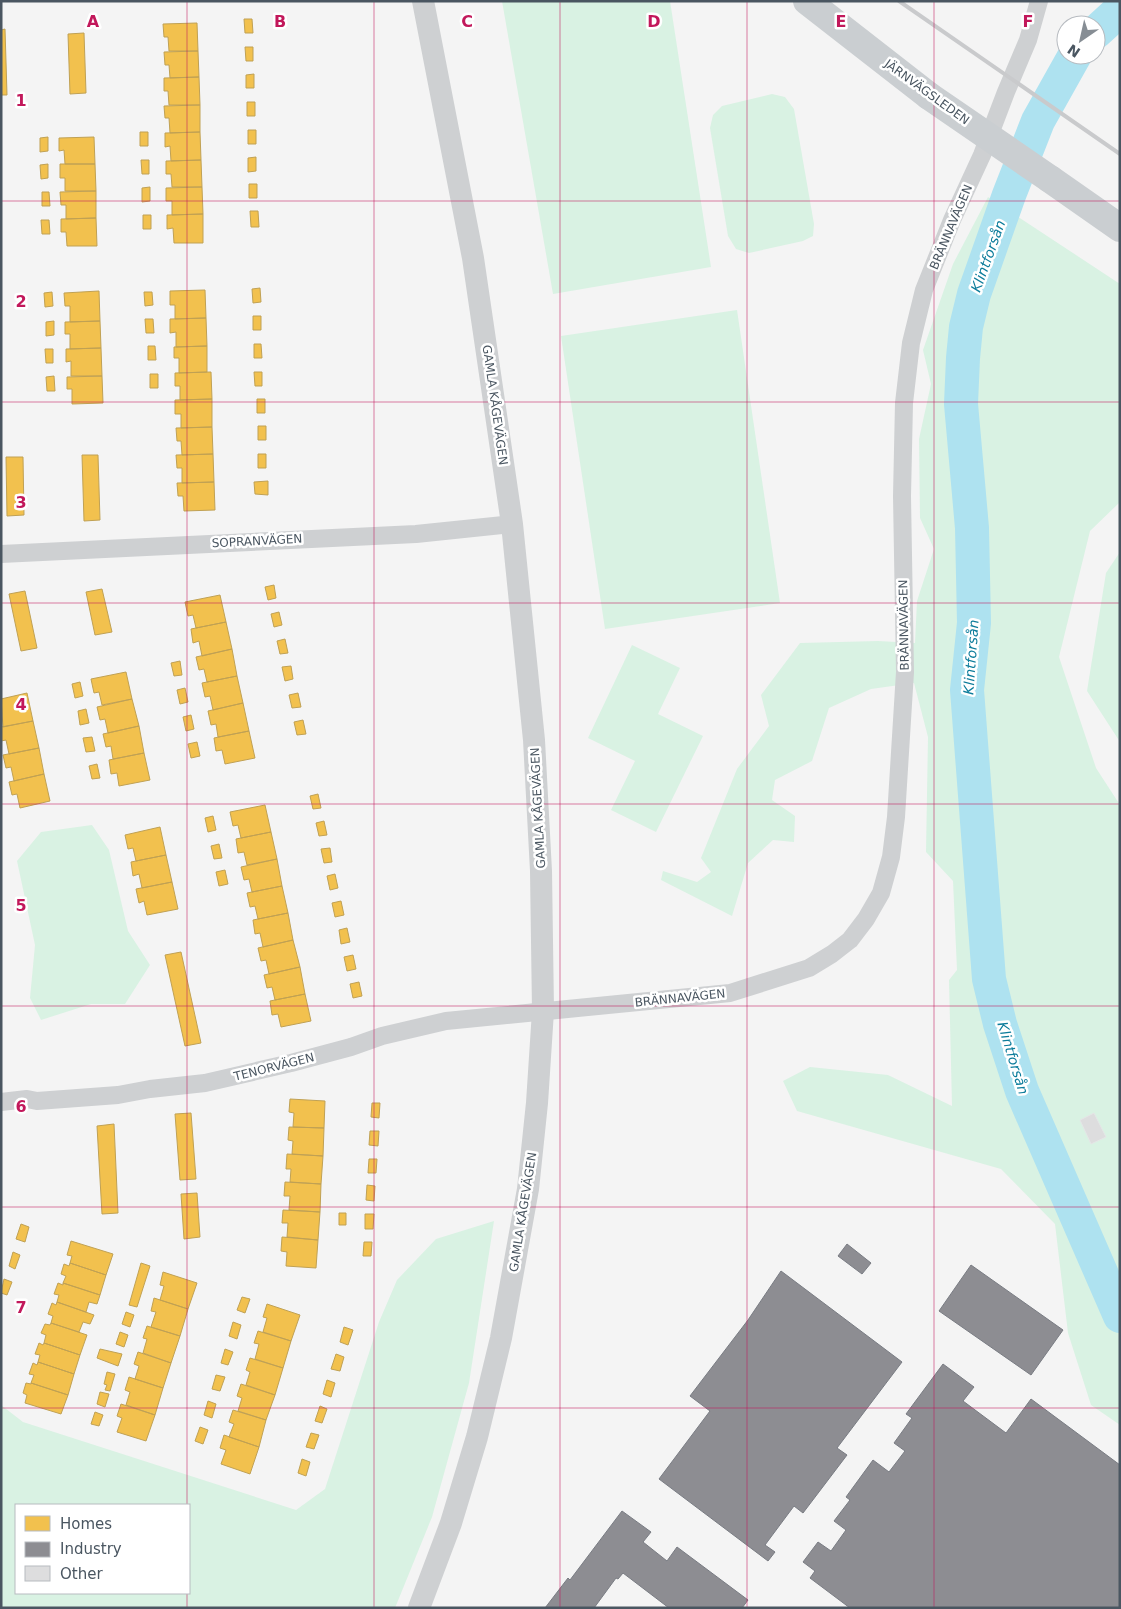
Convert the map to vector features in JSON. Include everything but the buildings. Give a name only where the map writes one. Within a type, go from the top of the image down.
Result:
[{"type":"main road","name":"JÄRNVÄGSLEDEN","points":[[807,1],[929,96],[1120,228]]},
{"type":"street","name":"GAMLA KÅGEVÄGEN","points":[[419,1608],[451,1523],[477,1438],[501,1338],[528,1189],[537,1103],[543,1011],[541,871],[534,750],[512,524],[473,258],[423,1]]},
{"type":"street","name":"BRÄNNAVÄGEN","points":[[543,1011],[730,993],[809,968],[850,940],[866,919],[881,893],[891,857],[896,817],[905,672],[902,516],[904,404],[911,343],[924,290],[952,220],[982,155],[1028,40],[1040,1]]},
{"type":"street","name":"SOPRANVÄGEN","points":[[1,554],[416,534],[512,524]]},
{"type":"street","name":"TENORVÄGEN","points":[[1,1102],[118,1095],[150,1089],[204,1083],[292,1063],[351,1047],[382,1036],[446,1021],[543,1011]]},
{"type":"green space","points":[[502,1],[670,1],[711,267],[553,294]]},
{"type":"green space","points":[[772,94],[785,97],[794,109],[814,224],[813,236],[803,241],[749,253],[736,249],[728,236],[710,128],[713,115],[722,106]]},
{"type":"green space","points":[[988,197],[1120,284],[1120,502],[1090,531],[1059,657],[1096,768],[1120,805],[1120,1425],[1091,1405],[1068,1333],[1055,1224],[1001,1169],[797,1111],[783,1081],[810,1067],[888,1075],[952,1106],[949,980],[957,970],[953,881],[926,852],[928,737],[914,683],[871,689],[829,708],[812,761],[775,780],[772,800],[795,816],[794,842],[773,840],[748,863],[732,916],[661,880],[663,871],[697,882],[711,872],[701,858],[737,769],[769,726],[761,695],[800,643],[878,641],[915,643],[917,601],[934,549],[920,518],[919,439],[931,384],[923,350],[953,264]]},
{"type":"green space","points":[[737,310],[780,603],[605,629],[561,336]]},
{"type":"green space","points":[[1120,552],[1120,742],[1087,691],[1106,573]]},
{"type":"green space","points":[[632,645],[680,668],[658,714],[703,736],[656,832],[611,810],[635,761],[588,738]]},
{"type":"green space","points":[[92,825],[109,850],[128,931],[150,965],[125,1004],[91,1004],[41,1020],[30,998],[35,945],[17,861],[41,832]]},
{"type":"green space","points":[[494,1221],[469,1383],[432,1517],[395,1608],[1,1608],[1,1405],[23,1422],[296,1510],[325,1489],[379,1322],[397,1280],[436,1239]]},
{"type":"waterway","name":"Klintforsån","points":[[1106,23],[1120,10]]},
{"type":"waterway","name":"Klintforsån","points":[[1069,65],[1038,121],[1009,195],[974,294],[966,327],[961,404],[972,528],[974,623],[967,690],[989,979],[1000,1024],[1022,1091],[1120,1316]]},
{"type":"railway","points":[[899,1],[1120,154]]}]
